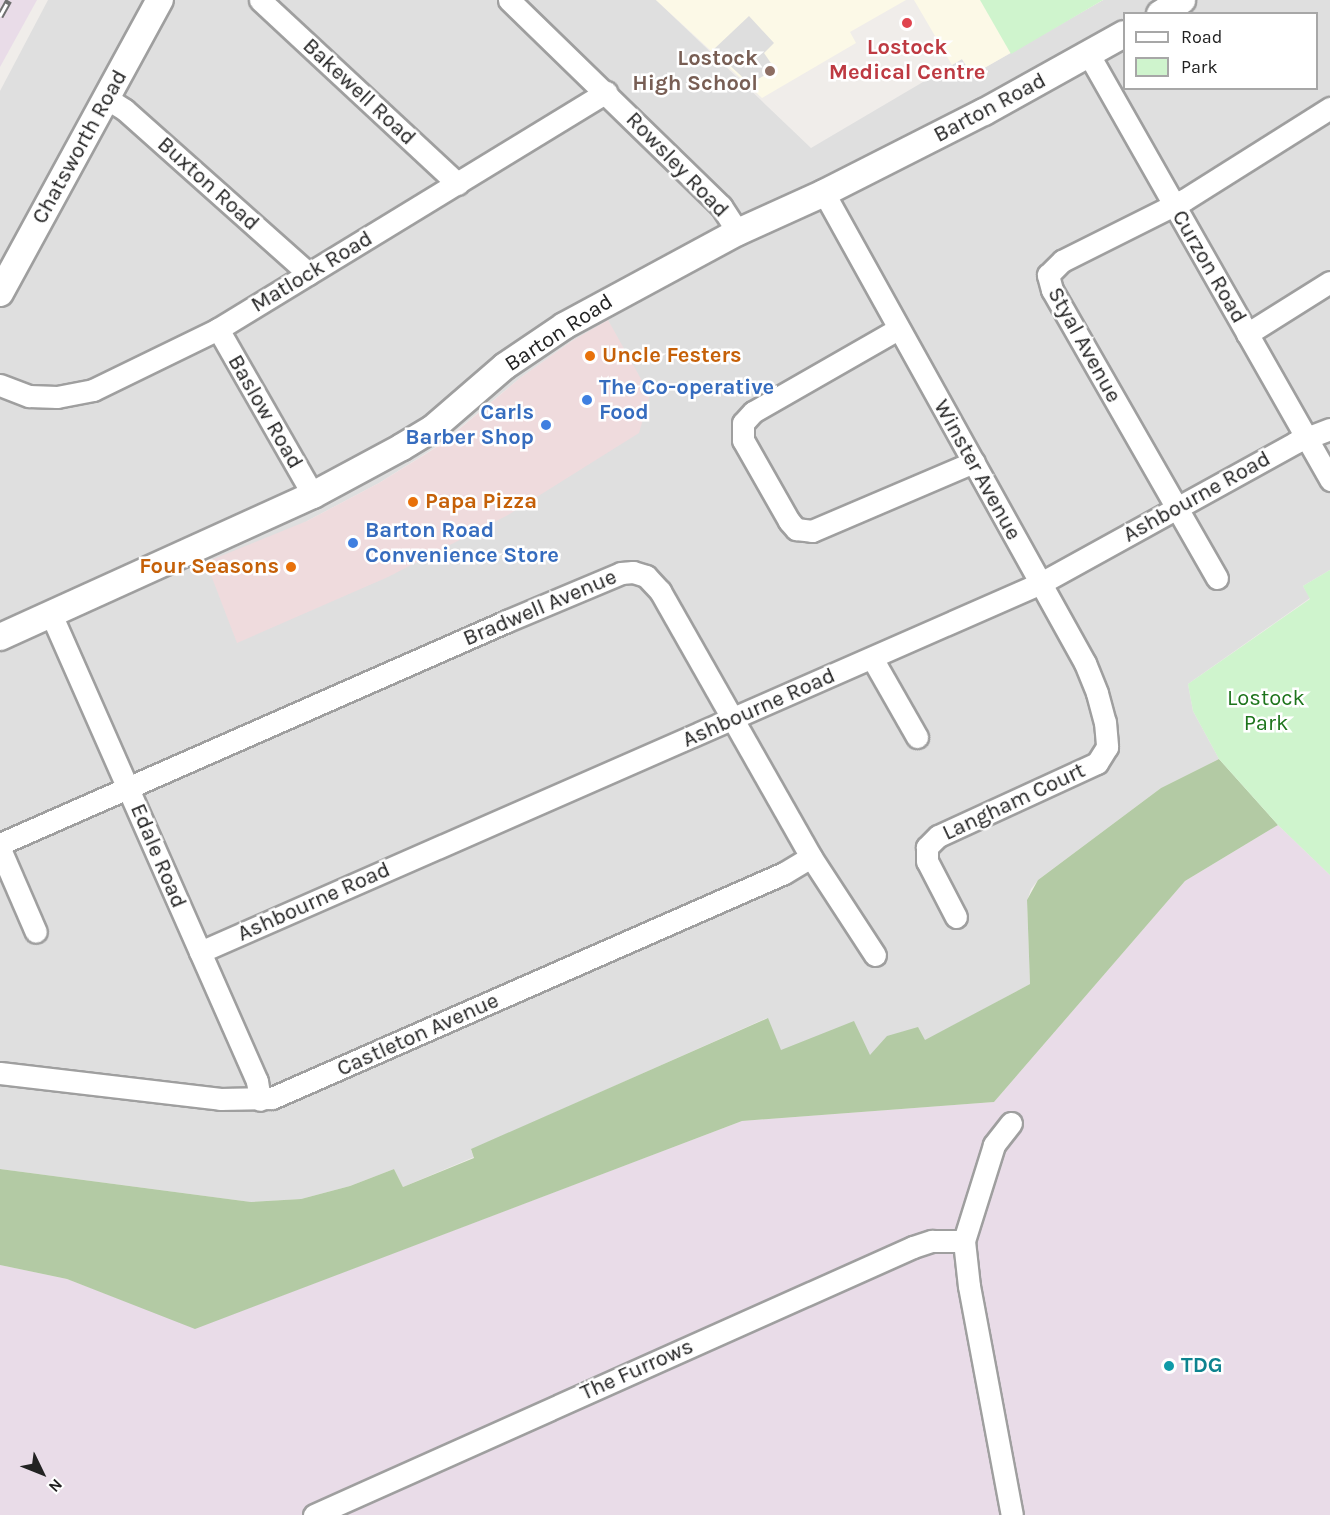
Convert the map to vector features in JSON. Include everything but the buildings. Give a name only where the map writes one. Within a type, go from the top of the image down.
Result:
[{"type":"street","name":"Chatsworth Road","points":[[0,293],[160,0]]},
{"type":"street","name":"Bakewell Road","points":[[260,0],[458,184]]},
{"type":"street","name":"Rowsley Road","points":[[509,0],[721,206],[738,232]]},
{"type":"street","points":[[1163,12],[1182,0]]},
{"type":"street","name":"Barton Road","points":[[0,637],[312,495],[432,429],[505,366],[544,339],[656,274],[984,112],[1123,35]]},
{"type":"street","name":"Curzon Road","points":[[1089,55],[1330,480]]},
{"type":"street","name":"Matlock Road","points":[[0,385],[29,396],[57,398],[93,390],[218,329],[606,92]]},
{"type":"street","name":"Buxton Road","points":[[106,98],[125,110],[309,274]]},
{"type":"street","points":[[1174,205],[1330,108]]},
{"type":"street","name":"Winster Avenue","points":[[824,193],[1093,679],[1105,722],[1107,738],[1105,754]]},
{"type":"street","name":"Styal Avenue","points":[[1174,205],[1062,261],[1051,270],[1048,280],[1176,509]]},
{"type":"street","points":[[1247,334],[1330,282]]},
{"type":"street","name":"Baslow Road","points":[[218,329],[312,495]]},
{"type":"street","points":[[898,329],[753,412],[742,423],[743,440],[789,521],[796,529],[812,531],[974,462]]},
{"type":"street","name":"Ashbourne Road","points":[[200,952],[1041,583],[1296,442],[1330,429]]},
{"type":"street","points":[[1176,509],[1217,578]]},
{"type":"street","name":"Bradwell Avenue","points":[[0,844],[507,621],[627,572],[646,576],[656,585],[812,857],[875,955]]},
{"type":"street","name":"Edale Road","points":[[51,614],[256,1081],[260,1100]]},
{"type":"street","points":[[872,658],[917,737]]},
{"type":"street","name":"Langham Court","points":[[956,917],[927,861],[927,847],[932,840],[1091,767],[1105,754]]},
{"type":"street","points":[[0,849],[36,932]]},
{"type":"street","name":"Castleton Avenue","points":[[0,1073],[220,1099],[260,1100],[288,1093],[784,873],[812,857]]},
{"type":"street","points":[[1011,1123],[994,1145],[964,1241],[966,1269],[1012,1515]]},
{"type":"street","name":"The Furrows","points":[[314,1515],[914,1246],[932,1241],[964,1241]]},
{"type":"shaded area","points":[[0,0],[37,0],[0,67]]},
{"type":"shaded area","points":[[48,0],[656,0],[811,148],[962,59],[972,75],[1103,0],[1330,0],[1330,570],[1303,586],[1310,598],[1188,684],[1193,711],[1219,759],[1161,788],[1038,880],[1031,889],[1027,901],[1030,984],[925,1041],[870,1055],[781,1051],[767,1018],[471,1150],[474,1157],[403,1187],[394,1169],[350,1186],[301,1199],[251,1202],[0,1169],[0,91]],"holes":[[[609,321],[237,643],[307,521],[379,483],[439,445],[520,378],[572,341]]]},
{"type":"shaded area","name":"Lostock High School","points":[[656,0],[906,0],[850,32],[856,43],[762,98]]},
{"type":"shaded area","points":[[914,0],[1103,0],[972,75],[962,59],[952,65]]},
{"type":"shaded area","points":[[749,16],[774,43],[764,53],[775,69],[750,84],[713,50]]},
{"type":"shaded area","points":[[608,320],[650,395],[639,433],[508,515],[388,577],[237,643],[206,562],[307,521],[379,483],[440,445],[520,378],[572,341]]},
{"type":"shaded area","points":[[1278,825],[1330,875],[1330,1515],[0,1515],[0,1265],[67,1279],[196,1328],[742,1121],[994,1102],[1185,881]]},
{"type":"green space","points":[[980,0],[1103,0],[1011,54]]},
{"type":"green space","name":"Lostock Park","points":[[1330,570],[1330,875],[1278,825],[1219,759],[1193,711],[1188,684],[1310,599],[1303,586]]},
{"type":"green space","points":[[1219,759],[1278,825],[1185,881],[994,1102],[742,1121],[195,1329],[67,1279],[0,1265],[0,1169],[251,1202],[301,1199],[350,1186],[394,1169],[403,1187],[474,1158],[471,1149],[768,1018],[781,1050],[854,1021],[870,1055],[887,1036],[918,1027],[925,1040],[1030,984],[1027,900],[1038,880],[1161,788]]},
{"type":"railway","points":[[0,16],[9,0]]},
{"type":"place","name":"Lostock Medical Centre","points":[[907,23]]},
{"type":"place","name":"Lostock High School","points":[[770,71]]},
{"type":"place","name":"Uncle Festers","points":[[590,356]]},
{"type":"place","name":"The Co-operative Food","points":[[587,400]]},
{"type":"place","name":"Carls Barber Shop","points":[[546,425]]},
{"type":"place","name":"Papa Pizza","points":[[413,502]]},
{"type":"place","name":"Barton Road Convenience Store","points":[[353,543]]},
{"type":"place","name":"Four Seasons","points":[[291,567]]},
{"type":"place","name":"TDG","points":[[1169,1366]]}]
